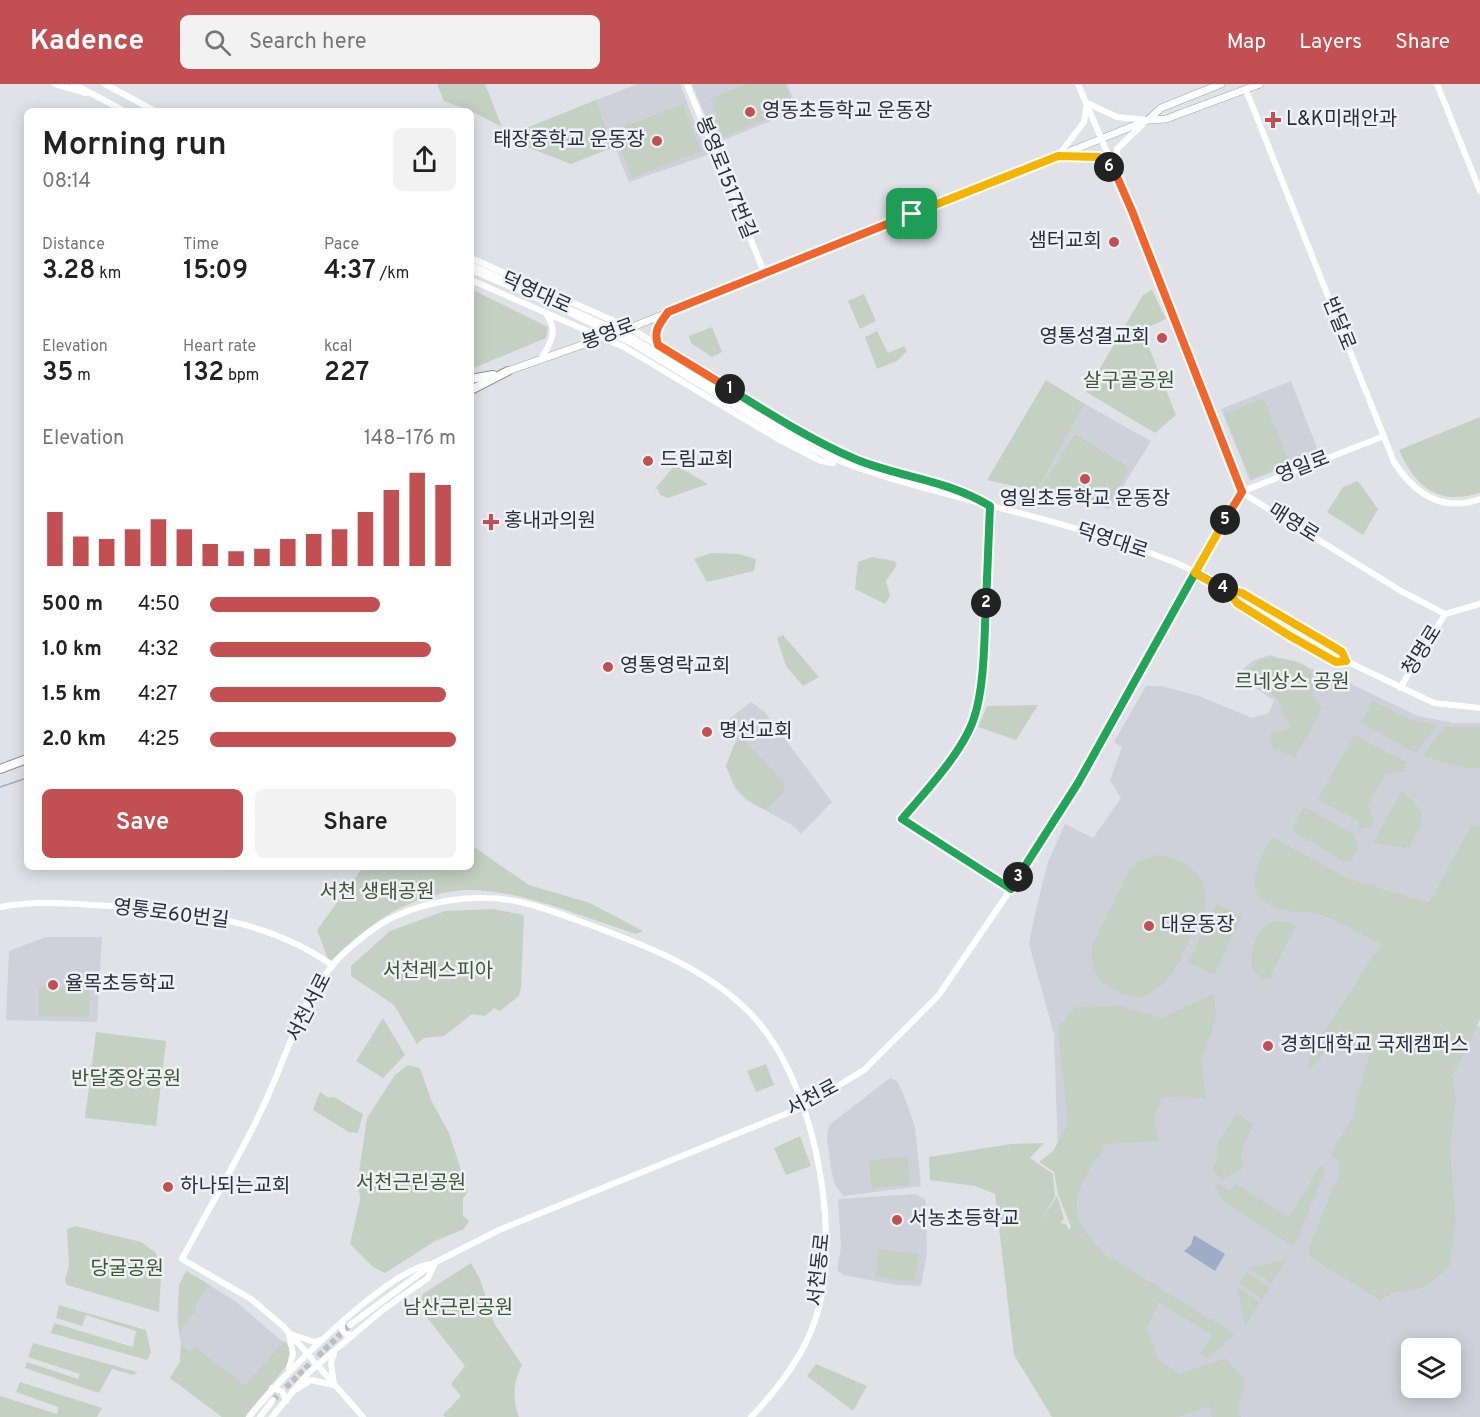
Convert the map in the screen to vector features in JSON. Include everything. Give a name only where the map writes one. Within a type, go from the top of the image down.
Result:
[{"type":"highway","points":[[474,378],[505,372]]},
{"type":"highway","name":"봉영로","points":[[474,388],[505,372]]},
{"type":"highway","points":[[0,769],[24,760]]},
{"type":"main road","name":"봉영로","points":[[1148,120],[1161,108],[1221,84]]},
{"type":"main road","name":"봉영로","points":[[505,372],[630,328],[764,272],[1148,120],[1166,119],[1260,84]]},
{"type":"street","points":[[54,84],[95,95]]},
{"type":"street","points":[[74,84],[119,108]]},
{"type":"street","points":[[105,84],[149,108]]},
{"type":"street","name":"봉영로1517번길","points":[[687,84],[764,272]]},
{"type":"street","points":[[1078,84],[1102,138],[1242,492],[1195,573]]},
{"type":"street","points":[[1437,84],[1480,192]]},
{"type":"street","name":"반달로","points":[[1246,90],[1394,462],[1406,481],[1424,496],[1445,502],[1472,502],[1480,499]]},
{"type":"street","points":[[1087,103],[1117,117],[1148,120]]},
{"type":"street","points":[[1058,156],[1084,122],[1087,103]]},
{"type":"street","points":[[1118,179],[1117,149],[1148,120]]},
{"type":"street","points":[[1058,156],[1099,157],[1118,179]]},
{"type":"street","points":[[474,259],[630,328],[855,463]]},
{"type":"street","name":"덕영대로","points":[[474,266],[631,337],[826,458],[855,463],[979,505],[1099,536],[1182,565],[1229,592],[1237,603],[1336,662],[1346,661],[1434,703],[1480,708]]},
{"type":"street","name":"덕영대로","points":[[474,271],[558,307],[632,343],[789,435]]},
{"type":"street","points":[[474,281],[601,339],[624,347],[778,439],[821,461],[855,463]]},
{"type":"street","points":[[658,345],[656,330],[668,312]]},
{"type":"street","points":[[541,359],[554,335],[552,323],[546,314]]},
{"type":"street","name":"영일로","points":[[1242,492],[1383,436]]},
{"type":"street","name":"매영로","points":[[1242,492],[1401,591],[1445,614]]},
{"type":"street","points":[[990,506],[984,641],[974,719],[956,750],[902,819],[1011,889]]},
{"type":"street","name":"서천로","points":[[350,1325],[434,1263],[499,1230],[803,1107],[864,1070],[906,1030],[956,971],[1011,889],[1078,783],[1195,573]]},
{"type":"street","name":"덕영대로","points":[[1229,592],[1242,593],[1334,647],[1342,652],[1346,661]]},
{"type":"street","name":"청명로","points":[[1400,688],[1445,614],[1480,604]]},
{"type":"street","name":"서천서로","points":[[308,1354],[251,1299],[182,1259],[276,1082],[308,1004],[332,965],[377,926],[410,911],[439,902],[496,899],[555,913],[646,947],[698,972],[752,1015],[774,1045],[803,1107]]},
{"type":"street","name":"영통로60번길","points":[[0,907],[53,902],[188,912],[271,932],[312,950],[332,965]]},
{"type":"street","name":"서천동로","points":[[752,1417],[774,1393],[792,1366],[819,1308],[826,1242],[822,1176],[803,1107]]},
{"type":"street","points":[[249,1417],[287,1371],[342,1323],[402,1276],[418,1266],[434,1263]]},
{"type":"street","points":[[272,1417],[299,1382],[353,1335],[428,1278],[434,1263]]},
{"type":"street","points":[[342,1323],[345,1334],[353,1335]]},
{"type":"street","points":[[287,1371],[293,1358],[289,1334],[315,1342],[327,1338]]},
{"type":"street","points":[[334,1385],[331,1363],[335,1350]]},
{"type":"street","points":[[308,1354],[363,1417]]},
{"type":"street","points":[[295,1390],[311,1380],[334,1385]]},
{"type":"street","points":[[272,1388],[282,1391],[286,1401]]},
{"type":"street","points":[[260,1417],[273,1400]]},
{"type":"shaded area","points":[[638,84],[680,84],[707,155],[629,182],[596,100]]},
{"type":"shaded area","name":"영동초등학교 운동장","points":[[692,84],[787,84],[798,110],[717,143]]},
{"type":"shaded area","points":[[1291,381],[1319,453],[1250,481],[1221,409]]},
{"type":"shaded area","points":[[1085,404],[1151,441],[1109,509],[1037,491]]},
{"type":"shaded area","name":"경희대학교 국제캠퍼스","points":[[1270,655],[1334,676],[1418,716],[1453,723],[1480,723],[1480,997],[1475,1026],[1480,1027],[1480,1417],[1084,1417],[1080,1234],[1058,1153],[1054,1034],[1029,944],[1034,918],[1048,862],[1065,824],[1093,838],[1121,798],[1110,780],[1122,747],[1114,742],[1146,686],[1162,686],[1199,696],[1252,718],[1269,713],[1274,700],[1245,681],[1243,669],[1252,661]]},
{"type":"shaded area","points":[[751,702],[764,711],[832,802],[801,834],[794,826],[746,800],[734,787],[726,766],[738,735],[729,719]]},
{"type":"shaded area","name":"율목초등학교","points":[[46,937],[102,937],[97,1022],[6,1020],[9,951]]},
{"type":"shaded area","points":[[890,1078],[897,1081],[915,1127],[921,1186],[844,1196],[836,1187],[832,1174],[827,1138],[829,1125]]},
{"type":"shaded area","points":[[915,1194],[925,1199],[926,1208],[927,1253],[921,1286],[897,1285],[843,1275],[837,1270],[841,1247],[838,1199]]},
{"type":"shaded area","points":[[186,1271],[235,1301],[290,1348],[245,1417],[222,1417],[170,1378],[180,1362],[181,1344],[177,1321],[179,1285]]},
{"type":"green space","points":[[437,84],[485,84],[502,127],[474,113],[474,108],[463,108],[444,101]]},
{"type":"green space","name":"영동초등학교 운동장","points":[[747,84],[785,84],[795,108],[718,139],[712,124],[717,116],[710,99]]},
{"type":"green space","points":[[596,100],[614,147],[571,164],[506,139],[511,134]]},
{"type":"green space","name":"태장중학교 운동장","points":[[683,104],[701,151],[632,178],[613,131]]},
{"type":"green space","points":[[474,290],[548,327],[546,338],[474,368]]},
{"type":"green space","name":"살구골공원","points":[[1152,290],[1166,319],[1142,330],[1176,415],[1155,433],[1086,392],[1143,295]]},
{"type":"green space","points":[[864,294],[876,321],[860,329],[848,301]]},
{"type":"green space","points":[[712,327],[722,352],[712,357],[691,343],[689,336]]},
{"type":"green space","points":[[877,331],[888,353],[904,346],[907,351],[897,361],[877,369],[865,337]]},
{"type":"green space","points":[[1046,380],[1085,404],[1037,491],[987,480]]},
{"type":"green space","points":[[1263,398],[1290,463],[1251,479],[1224,414]]},
{"type":"green space","points":[[1480,417],[1480,493],[1452,497],[1440,495],[1421,483],[1399,450]]},
{"type":"green space","name":"영일초등학교 운동장","points":[[1075,434],[1130,468],[1107,506],[1040,489]]},
{"type":"green space","points":[[675,465],[708,484],[668,498],[660,495],[658,489],[655,489]]},
{"type":"green space","points":[[1358,481],[1378,509],[1363,535],[1327,512],[1343,487]]},
{"type":"green space","points":[[711,553],[739,554],[756,559],[754,571],[707,582],[694,559]]},
{"type":"green space","points":[[872,557],[895,561],[897,565],[886,581],[890,596],[885,604],[855,589],[858,562]]},
{"type":"green space","points":[[783,635],[819,677],[803,686],[786,666],[777,638]]},
{"type":"green space","name":"르네상스 공원","points":[[1271,657],[1304,664],[1309,669],[1313,682],[1312,693],[1322,709],[1295,758],[1273,748],[1269,735],[1290,728],[1278,699],[1248,679],[1249,670],[1259,660]]},
{"type":"green space","points":[[1372,701],[1412,720],[1438,725],[1416,753],[1361,723]]},
{"type":"green space","points":[[1038,705],[1016,740],[978,727],[987,706]]},
{"type":"green space","points":[[1444,727],[1480,727],[1480,768],[1467,769],[1423,756]]},
{"type":"green space","points":[[1354,735],[1407,762],[1404,771],[1385,775],[1368,806],[1373,822],[1370,827],[1357,829],[1359,822],[1318,799]]},
{"type":"green space","points":[[743,738],[784,783],[784,792],[766,810],[741,793],[726,766],[734,745]]},
{"type":"green space","points":[[1402,790],[1420,810],[1421,816],[1419,828],[1410,846],[1404,848],[1373,843]]},
{"type":"green space","points":[[1304,807],[1354,834],[1358,849],[1351,861],[1345,862],[1291,830]]},
{"type":"green space","points":[[1472,824],[1480,827],[1480,1019],[1452,1075],[1456,1100],[1450,1151],[1456,1223],[1449,1268],[1424,1288],[1396,1292],[1380,1300],[1310,1257],[1309,1247],[1338,1176],[1340,1164],[1331,1153],[1352,1118],[1369,1054],[1355,1039],[1340,1037],[1309,1070],[1311,1052],[1381,944],[1322,915],[1282,910],[1265,902],[1258,895],[1254,879],[1260,859],[1270,840],[1274,838],[1347,878],[1429,903]]},
{"type":"green space","name":"서천 생태공원","points":[[474,847],[529,885],[590,903],[643,931],[636,934],[528,899],[485,891],[464,890],[424,898],[392,912],[329,962],[317,930],[361,870],[474,870]]},
{"type":"green space","name":"대운동장","points":[[1156,855],[1177,860],[1193,870],[1204,886],[1205,908],[1180,960],[1169,977],[1156,990],[1136,998],[1115,990],[1100,980],[1092,965],[1093,942],[1129,870],[1138,862]]},
{"type":"green space","points":[[1216,904],[1242,916],[1214,975],[1188,962]]},
{"type":"green space","name":"서천레스피아","points":[[493,909],[524,915],[519,996],[500,1011],[494,1008],[485,1016],[472,1014],[444,1036],[424,1038],[417,1044],[394,1005],[351,976],[351,966],[390,931],[445,911]]},
{"type":"green space","points":[[1274,921],[1288,922],[1296,926],[1269,979],[1262,979],[1252,969],[1253,947],[1262,930]]},
{"type":"green space","points":[[39,986],[89,986],[89,1017],[39,1016]]},
{"type":"green space","points":[[1214,994],[1216,1019],[1201,1062],[1206,1098],[1162,1097],[1154,1119],[1159,1141],[1106,1144],[1080,1189],[1077,1213],[1091,1239],[1106,1255],[1235,1334],[1207,1359],[1200,1353],[1213,1336],[1159,1302],[1147,1329],[1158,1358],[1179,1374],[1225,1358],[1245,1381],[1238,1409],[1241,1417],[1212,1417],[1209,1406],[1178,1417],[1052,1417],[1014,1355],[995,1194],[975,1186],[930,1180],[929,1157],[1011,1144],[1044,1143],[1030,1158],[1053,1174],[1055,1197],[1038,1224],[1057,1196],[1064,1219],[1060,1223],[1066,1224],[1069,1230],[1071,1227],[1058,1194],[1054,1172],[1039,1162],[1053,1151],[1068,1123],[1058,1028],[1075,1007],[1121,1006],[1161,1018]]},
{"type":"green space","points":[[383,1018],[405,1055],[383,1078],[356,1061]]},
{"type":"green space","name":"반달중앙공원","points":[[96,1032],[166,1041],[156,1126],[85,1118]]},
{"type":"green space","points":[[766,1064],[774,1085],[756,1092],[747,1071]]},
{"type":"green space","name":"서천근린공원","points":[[408,1065],[420,1068],[432,1102],[449,1133],[468,1192],[463,1198],[463,1216],[469,1221],[464,1229],[435,1241],[385,1273],[373,1267],[350,1244],[360,1200],[358,1179],[367,1118],[395,1075]]},
{"type":"green space","points":[[320,1092],[329,1098],[334,1097],[363,1114],[358,1133],[349,1132],[313,1110]]},
{"type":"green space","points":[[1237,1114],[1253,1124],[1241,1152],[1243,1168],[1222,1180],[1212,1170],[1218,1156],[1216,1145]]},
{"type":"green space","points":[[800,1136],[811,1166],[786,1175],[774,1148]]},
{"type":"green space","points":[[908,1157],[910,1185],[871,1188],[869,1160]]},
{"type":"green space","points":[[1321,1164],[1325,1171],[1294,1247],[1223,1201],[1215,1187],[1217,1183],[1230,1191],[1235,1184],[1289,1217]]},
{"type":"green space","name":"당굴공원","points":[[75,1226],[141,1242],[156,1253],[161,1275],[159,1312],[67,1285],[65,1280],[69,1265],[67,1229]]},
{"type":"green space","points":[[879,1249],[919,1254],[915,1282],[875,1277]]},
{"type":"green space","points":[[1286,1260],[1272,1283],[1249,1268]]},
{"type":"green space","name":"남산근린공원","points":[[471,1263],[480,1279],[494,1323],[522,1365],[514,1391],[519,1417],[445,1417],[443,1415],[461,1396],[451,1384],[465,1366],[418,1306],[423,1294]]},
{"type":"green space","points":[[186,1271],[210,1285],[195,1304],[196,1311],[179,1332],[179,1285]]},
{"type":"green space","points":[[1247,1272],[1270,1287],[1262,1299],[1239,1283]]},
{"type":"green space","points":[[1237,1287],[1260,1302],[1245,1326]]},
{"type":"green space","points":[[59,1305],[146,1330],[151,1352],[147,1360],[51,1333],[54,1323],[133,1347],[136,1331],[86,1315],[82,1326],[56,1318]]},
{"type":"green space","points":[[284,1341],[290,1348],[288,1364],[245,1417],[222,1417],[170,1378],[180,1362],[181,1345],[190,1352],[194,1346],[245,1385]]},
{"type":"green space","points":[[33,1343],[137,1372],[133,1375],[112,1369],[99,1393],[25,1368],[27,1362],[78,1379],[80,1374],[28,1357]]},
{"type":"green space","points":[[816,1364],[867,1386],[853,1411],[807,1376]]},
{"type":"green space","points":[[20,1382],[102,1408],[97,1417],[0,1417],[0,1396],[57,1414],[58,1407],[16,1392]]},
{"type":"water","points":[[1194,1235],[1225,1254],[1215,1271],[1184,1251],[1191,1245]]},
{"type":"waterway","points":[[0,787],[24,779]]},
{"type":"tunnel","points":[[273,1400],[350,1325]]},
{"type":"place","name":"영동초등학교 운동장","points":[[750,112]]},
{"type":"place","name":"L&K미래안과","points":[[1273,120]]},
{"type":"place","name":"태장중학교 운동장","points":[[657,141]]},
{"type":"place","name":"샘터교회","points":[[1114,242]]},
{"type":"place","name":"영통성결교회","points":[[1162,338]]},
{"type":"place","name":"드림교회","points":[[648,461]]},
{"type":"place","name":"영일초등학교 운동장","points":[[1085,479]]},
{"type":"place","name":"홍내과의원","points":[[491,522]]},
{"type":"place","name":"영통영락교회","points":[[608,667]]},
{"type":"place","name":"명선교회","points":[[707,732]]},
{"type":"place","name":"대운동장","points":[[1149,926]]},
{"type":"place","name":"율목초등학교","points":[[53,985]]},
{"type":"place","name":"경희대학교 국제캠퍼스","points":[[1268,1046]]},
{"type":"place","name":"하나되는교회","points":[[168,1187]]},
{"type":"place","name":"서농초등학교","points":[[897,1220]]},
{"type":"route","points":[[912,214],[668,312],[656,330],[655,336],[658,345],[785,423],[856,459],[966,491],[990,506],[984,641],[974,719],[956,750],[902,819],[1011,889],[1078,783],[1195,573],[1229,592],[1242,593],[1342,652],[1346,661],[1336,662],[1290,636],[1237,603],[1229,592],[1208,580],[1195,573],[1242,492],[1134,216],[1118,179],[1103,160],[1092,156],[1058,156],[912,214]]}]
